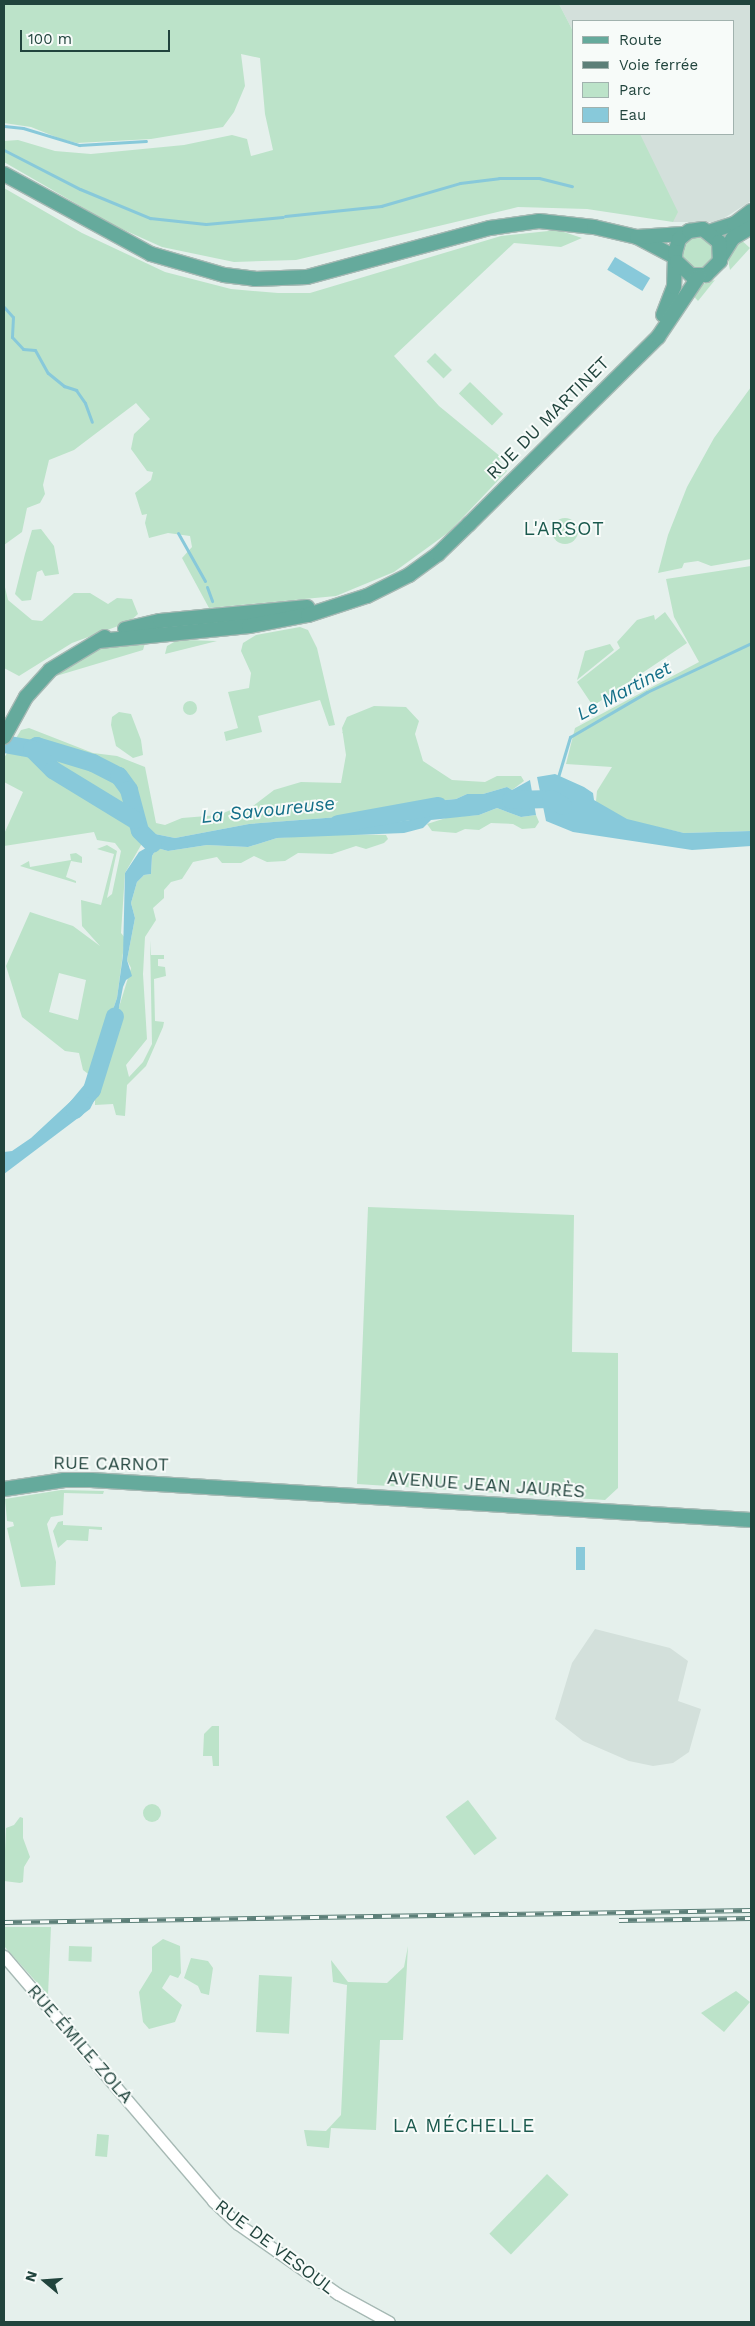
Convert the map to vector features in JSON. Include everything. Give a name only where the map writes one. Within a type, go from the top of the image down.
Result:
[{"type":"main road","points":[[4,174],[151,254],[202,271],[247,278],[307,277],[340,270],[457,236],[515,223],[568,223],[637,237],[683,234],[696,229],[709,232],[734,224],[751,211]]},
{"type":"main road","points":[[637,237],[676,260],[684,272],[699,276],[713,271],[733,238],[751,227]]},
{"type":"main road","points":[[709,232],[719,242],[721,256]]},
{"type":"main road","points":[[646,346],[673,292],[676,245],[683,234]]},
{"type":"main road","name":"RUE DU MARTINET","points":[[6,732],[31,691],[50,670],[99,641],[248,626],[308,615],[367,596],[409,574],[438,554],[646,346],[658,337],[699,276]]},
{"type":"main road","name":"RUE CARNOT","points":[[4,1489],[64,1480],[219,1488]]},
{"type":"main road","name":"AVENUE JEAN JAURÈS","points":[[219,1488],[751,1520]]},
{"type":"street","name":"RUE ÉMILE ZOLA","points":[[4,1956],[136,2110]]},
{"type":"street","name":"RUE DE VESOUL","points":[[136,2110],[192,2179],[238,2224],[338,2294],[389,2322]]},
{"type":"shaded area","points":[[559,4],[751,4],[751,201],[718,222],[673,222],[627,135],[735,135],[735,20],[572,20],[572,29]]},
{"type":"shaded area","points":[[595,1629],[670,1648],[688,1661],[678,1701],[701,1709],[689,1752],[673,1763],[653,1766],[629,1761],[583,1741],[555,1719],[572,1663]]},
{"type":"green space","points":[[4,4],[559,4],[572,29],[572,135],[640,135],[678,212],[673,222],[587,209],[518,207],[296,260],[234,262],[162,247],[113,225],[4,162],[4,141],[18,140],[55,151],[91,154],[184,145],[232,135],[247,139],[251,156],[273,150],[265,114],[260,58],[241,54],[245,86],[234,112],[223,127],[151,139],[77,143],[31,127],[4,123]]},
{"type":"green space","points":[[4,188],[82,233],[165,272],[231,289],[278,293],[310,293],[501,236],[558,230],[582,238],[561,247],[514,243],[394,356],[439,406],[501,457],[499,460],[507,471],[449,532],[394,572],[336,596],[209,608],[182,558],[192,547],[190,536],[168,533],[149,538],[145,523],[147,514],[142,515],[135,493],[151,480],[153,472],[147,471],[131,449],[134,434],[150,419],[136,403],[74,450],[49,460],[43,485],[45,494],[40,503],[27,508],[22,532],[4,545]]},
{"type":"green space","points":[[692,236],[704,236],[716,249],[711,266],[695,272],[681,261],[683,244]]},
{"type":"green space","points":[[739,238],[750,248],[730,270],[728,260]]},
{"type":"green space","points":[[715,280],[698,301],[690,292],[695,287]]},
{"type":"green space","points":[[435,353],[452,370],[443,378],[427,361]]},
{"type":"green space","points":[[470,382],[503,414],[492,425],[459,394]]},
{"type":"green space","points":[[751,387],[751,559],[711,566],[698,561],[684,563],[682,568],[658,573],[668,535],[687,487],[714,438]]},
{"type":"green space","points":[[565,518],[574,522],[578,531],[574,540],[565,544],[556,540],[552,531],[556,522]]},
{"type":"green space","points":[[41,529],[54,546],[59,574],[45,576],[42,570],[37,572],[31,600],[22,601],[15,594],[25,554],[32,530]]},
{"type":"green space","points":[[751,566],[751,831],[684,833],[603,815],[596,801],[597,791],[612,767],[566,764],[575,728],[699,662],[674,617],[666,579]]},
{"type":"green space","points":[[4,583],[8,600],[32,620],[42,621],[74,593],[90,593],[108,604],[117,598],[132,599],[138,614],[129,622],[72,643],[19,676],[4,668]]},
{"type":"green space","points":[[665,612],[687,643],[593,706],[577,682],[620,648],[617,642],[637,620],[654,615],[655,620]]},
{"type":"green space","points":[[300,627],[308,630],[317,648],[335,725],[329,726],[320,700],[258,716],[262,732],[226,741],[224,732],[238,728],[228,692],[249,688],[251,673],[241,651],[243,643],[256,635]]},
{"type":"green space","points":[[146,640],[143,650],[56,676],[87,654],[107,646]]},
{"type":"green space","points":[[176,641],[217,641],[165,654],[167,646]]},
{"type":"green space","points":[[610,644],[614,650],[577,680],[585,651]]},
{"type":"green space","points":[[187,701],[193,701],[197,708],[193,715],[187,715],[183,711],[183,705]]},
{"type":"green space","points":[[374,706],[406,707],[419,721],[415,734],[423,761],[452,780],[485,782],[497,776],[521,776],[524,781],[512,790],[507,787],[483,794],[467,794],[456,799],[417,803],[410,820],[372,825],[352,816],[249,824],[175,838],[145,832],[140,836],[144,840],[125,873],[121,933],[125,938],[117,998],[108,1024],[109,1040],[131,968],[127,960],[135,918],[131,903],[137,882],[144,875],[151,874],[152,856],[157,848],[168,851],[207,845],[248,847],[277,838],[334,834],[386,835],[388,839],[384,843],[366,849],[356,846],[332,854],[298,853],[285,861],[267,862],[254,856],[241,863],[222,863],[217,857],[193,862],[182,879],[171,882],[164,890],[164,898],[153,908],[156,920],[145,937],[143,974],[147,1039],[126,1065],[129,1077],[143,1062],[152,1044],[150,940],[151,955],[164,955],[164,959],[158,959],[158,966],[165,967],[166,976],[154,979],[155,1021],[164,1022],[163,1027],[146,1066],[127,1085],[125,1116],[116,1115],[113,1104],[95,1105],[95,1099],[86,1087],[91,1076],[83,1070],[79,1053],[65,1051],[22,1017],[6,966],[30,912],[73,926],[100,946],[82,926],[81,900],[101,905],[114,854],[97,849],[107,845],[117,851],[107,898],[112,894],[121,851],[115,843],[97,840],[94,832],[4,846],[4,834],[23,792],[4,782],[4,758],[21,730],[29,728],[93,753],[117,756],[145,767],[156,823],[165,825],[182,818],[219,815],[235,808],[244,813],[274,790],[301,782],[341,783],[346,755],[342,728],[347,717]],"holes":[[[59,973],[86,980],[78,1020],[49,1012]]]},
{"type":"green space","points":[[119,712],[131,714],[141,740],[143,755],[133,758],[116,746],[111,725],[112,717]]},
{"type":"green space","points":[[497,808],[521,817],[536,815],[539,822],[535,828],[522,829],[513,824],[491,823],[479,830],[465,829],[456,833],[432,831],[427,824],[449,817],[479,815]]},
{"type":"green space","points":[[76,853],[82,857],[82,863],[71,861],[66,877],[76,881],[76,883],[20,866],[29,861],[30,867],[71,860],[70,854]]},
{"type":"green space","points":[[368,1207],[574,1215],[572,1352],[618,1353],[618,1488],[605,1500],[357,1484]]},
{"type":"green space","points":[[61,1490],[104,1491],[103,1494],[64,1493],[63,1515],[51,1517],[47,1524],[56,1562],[55,1585],[21,1587],[7,1528],[14,1526],[13,1522],[7,1521],[5,1499]]},
{"type":"green space","points":[[63,1521],[63,1525],[102,1527],[102,1530],[89,1529],[88,1541],[67,1540],[58,1548],[53,1531],[58,1522]]},
{"type":"green space","points":[[212,1726],[219,1726],[219,1766],[213,1766],[212,1756],[203,1756],[204,1734]]},
{"type":"green space","points":[[468,1800],[497,1838],[475,1855],[446,1817]]},
{"type":"green space","points":[[152,1804],[158,1807],[161,1813],[158,1819],[152,1822],[146,1819],[143,1813],[146,1807]]},
{"type":"green space","points":[[20,1817],[23,1818],[23,1838],[30,1857],[24,1867],[23,1882],[20,1883],[4,1881],[4,1873],[6,1828],[14,1825]]},
{"type":"green space","points":[[4,1927],[51,1927],[48,1995],[4,1946]]},
{"type":"green space","points":[[163,1939],[180,1946],[181,1973],[178,1978],[170,1975],[162,1988],[182,2005],[175,2022],[149,2029],[143,2022],[139,1992],[152,1971],[152,1947]]},
{"type":"green space","points":[[69,1946],[92,1947],[91,1962],[68,1961]]},
{"type":"green space","points":[[408,1946],[403,2040],[380,2040],[376,2130],[331,2128],[329,2148],[307,2146],[304,2130],[326,2131],[341,2115],[347,1985],[333,1982],[331,1960],[348,1982],[387,1983],[404,1967]]},
{"type":"green space","points":[[191,1958],[208,1961],[213,1968],[209,1995],[201,1993],[198,1986],[184,1978]]},
{"type":"green space","points":[[259,1975],[292,1977],[289,2034],[256,2032]]},
{"type":"green space","points":[[736,1991],[750,2002],[724,2032],[701,2013]]},
{"type":"green space","points":[[97,2134],[109,2135],[107,2157],[95,2156]]},
{"type":"green space","points":[[547,2174],[569,2195],[511,2255],[489,2234]]},
{"type":"water","points":[[615,257],[650,278],[642,291],[607,270]]},
{"type":"water","points":[[555,774],[584,787],[593,793],[594,800],[627,819],[684,833],[751,831],[751,846],[692,850],[573,832],[546,821],[537,777]]},
{"type":"water","points":[[530,780],[536,815],[521,817],[497,808],[479,815],[431,820],[423,828],[404,833],[277,838],[248,847],[207,845],[168,851],[157,848],[152,856],[151,874],[144,875],[137,882],[131,903],[135,918],[127,960],[132,976],[126,980],[123,987],[115,1028],[109,1040],[104,1037],[103,1029],[108,1024],[117,998],[123,955],[125,873],[139,852],[146,848],[144,840],[139,837],[145,832],[175,838],[249,824],[352,816],[372,825],[410,820],[417,803],[456,799],[467,794],[483,794],[507,787],[512,790]]},
{"type":"water","points":[[86,1087],[95,1099],[90,1109],[4,1174],[4,1152],[12,1151],[31,1138]]},
{"type":"water","points":[[576,1547],[585,1547],[585,1570],[576,1570]]},
{"type":"waterway","points":[[4,126],[23,128],[79,145],[146,141]]},
{"type":"waterway","points":[[4,150],[80,189],[150,218],[206,224],[283,217]]},
{"type":"waterway","points":[[285,216],[381,206],[460,183],[499,178],[539,178],[572,186]]},
{"type":"waterway","points":[[4,307],[13,317],[12,337],[23,349],[35,350],[48,373],[64,386],[76,390],[85,403],[92,422]]},
{"type":"waterway","points":[[178,533],[205,581]]},
{"type":"waterway","points":[[207,587],[212,601]]},
{"type":"waterway","name":"Le Martinet","points":[[558,777],[570,737],[647,692],[751,643]]},
{"type":"waterway","points":[[4,744],[32,749],[37,746],[93,763],[119,776],[129,790],[140,831],[153,844]]},
{"type":"waterway","points":[[32,749],[53,770],[135,820]]},
{"type":"waterway","name":"La Savoureuse","points":[[511,800],[551,799],[563,806]]},
{"type":"waterway","name":"La Savoureuse","points":[[338,824],[438,806]]},
{"type":"waterway","name":"La Savoureuse","points":[[75,1110],[92,1090],[115,1016]]},
{"type":"railway","points":[[4,1922],[751,1910]]},
{"type":"railway","points":[[619,1920],[751,1918]]},
{"type":"district","name":"L'ARSOT","points":[[564,529]]},
{"type":"district","name":"LA MÉCHELLE","points":[[464,2126]]}]
